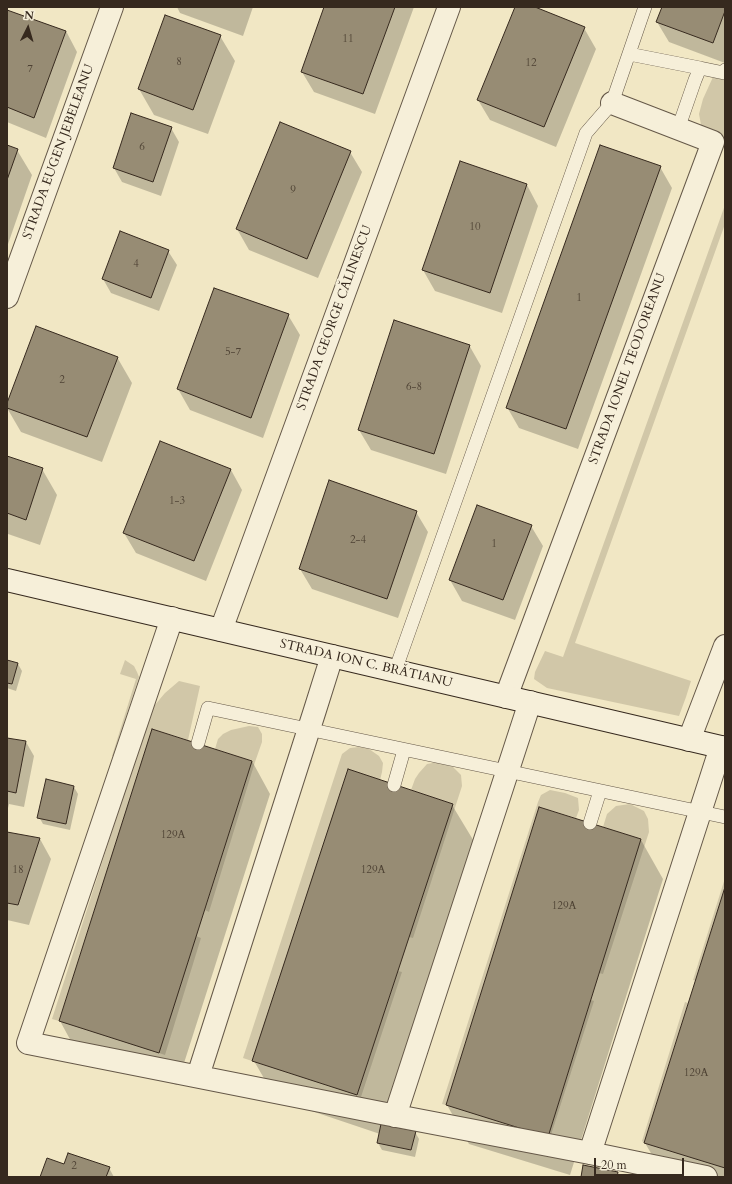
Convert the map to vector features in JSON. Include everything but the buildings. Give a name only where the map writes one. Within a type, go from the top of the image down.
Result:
[{"type":"street","name":"STRADA EUGEN JEBELEANU","points":[[7,297],[112,7]]},
{"type":"street","name":"STRADA GEORGE CĂLINESCU","points":[[221,630],[449,7]]},
{"type":"street","name":"STRADA IONEL TEODOREANU","points":[[506,697],[713,142],[612,103]]},
{"type":"street","name":"STRADA ION C. BRĂTIANU","points":[[7,580],[723,748]]},
{"type":"street","points":[[172,618],[28,1043],[706,1177]]},
{"type":"street","points":[[689,740],[725,646]]},
{"type":"street","points":[[198,1076],[332,656]]},
{"type":"street","points":[[395,1116],[530,702]]},
{"type":"street","points":[[590,1153],[723,748]]},
{"type":"lane","points":[[395,670],[586,133],[612,103],[645,7]]},
{"type":"lane","points":[[629,54],[724,73],[725,70]]},
{"type":"lane","points":[[678,129],[700,68]]},
{"type":"lane","points":[[198,743],[208,708],[725,817]]},
{"type":"lane","points":[[394,785],[404,750]]},
{"type":"lane","points":[[590,823],[600,791]]},
{"type":"shaded area","points":[[713,77],[725,80],[725,137],[702,130],[699,114],[703,99]]},
{"type":"shaded area","points":[[725,205],[725,224],[575,643],[691,681],[679,716],[547,688],[534,679],[535,672],[545,651],[563,657]]},
{"type":"shaded area","points":[[125,660],[134,666],[139,677],[112,756],[136,679],[120,674]]},
{"type":"shaded area","points":[[179,681],[200,686],[188,740],[152,729],[59,1021],[52,1019],[147,722],[154,706],[165,693]]},
{"type":"shaded area","points":[[249,726],[258,727],[262,734],[262,742],[209,912],[205,910],[252,761],[215,749],[218,739],[223,734],[231,730]]},
{"type":"shaded area","points":[[359,747],[369,749],[379,756],[383,763],[380,780],[252,1061],[243,1058],[342,754],[350,748]]},
{"type":"shaded area","points":[[438,762],[453,767],[461,775],[462,786],[413,938],[409,937],[453,804],[411,790],[415,779],[427,764]]},
{"type":"shaded area","points":[[550,790],[565,793],[578,798],[579,810],[576,818],[539,807],[446,1105],[442,1104],[538,802],[541,795]]},
{"type":"shaded area","points":[[630,804],[644,811],[648,819],[649,832],[603,974],[599,973],[641,839],[603,827],[607,814],[616,806]]},
{"type":"shaded area","points":[[725,878],[725,887],[696,981],[693,980]]},
{"type":"shaded area","points":[[196,936],[201,938],[165,1055],[159,1053]]},
{"type":"shaded area","points":[[398,971],[402,972],[361,1097],[357,1095]]},
{"type":"shaded area","points":[[591,1000],[594,1001],[550,1138],[548,1137]]},
{"type":"shaded area","points":[[685,1002],[688,1003],[644,1143],[642,1141]]}]
